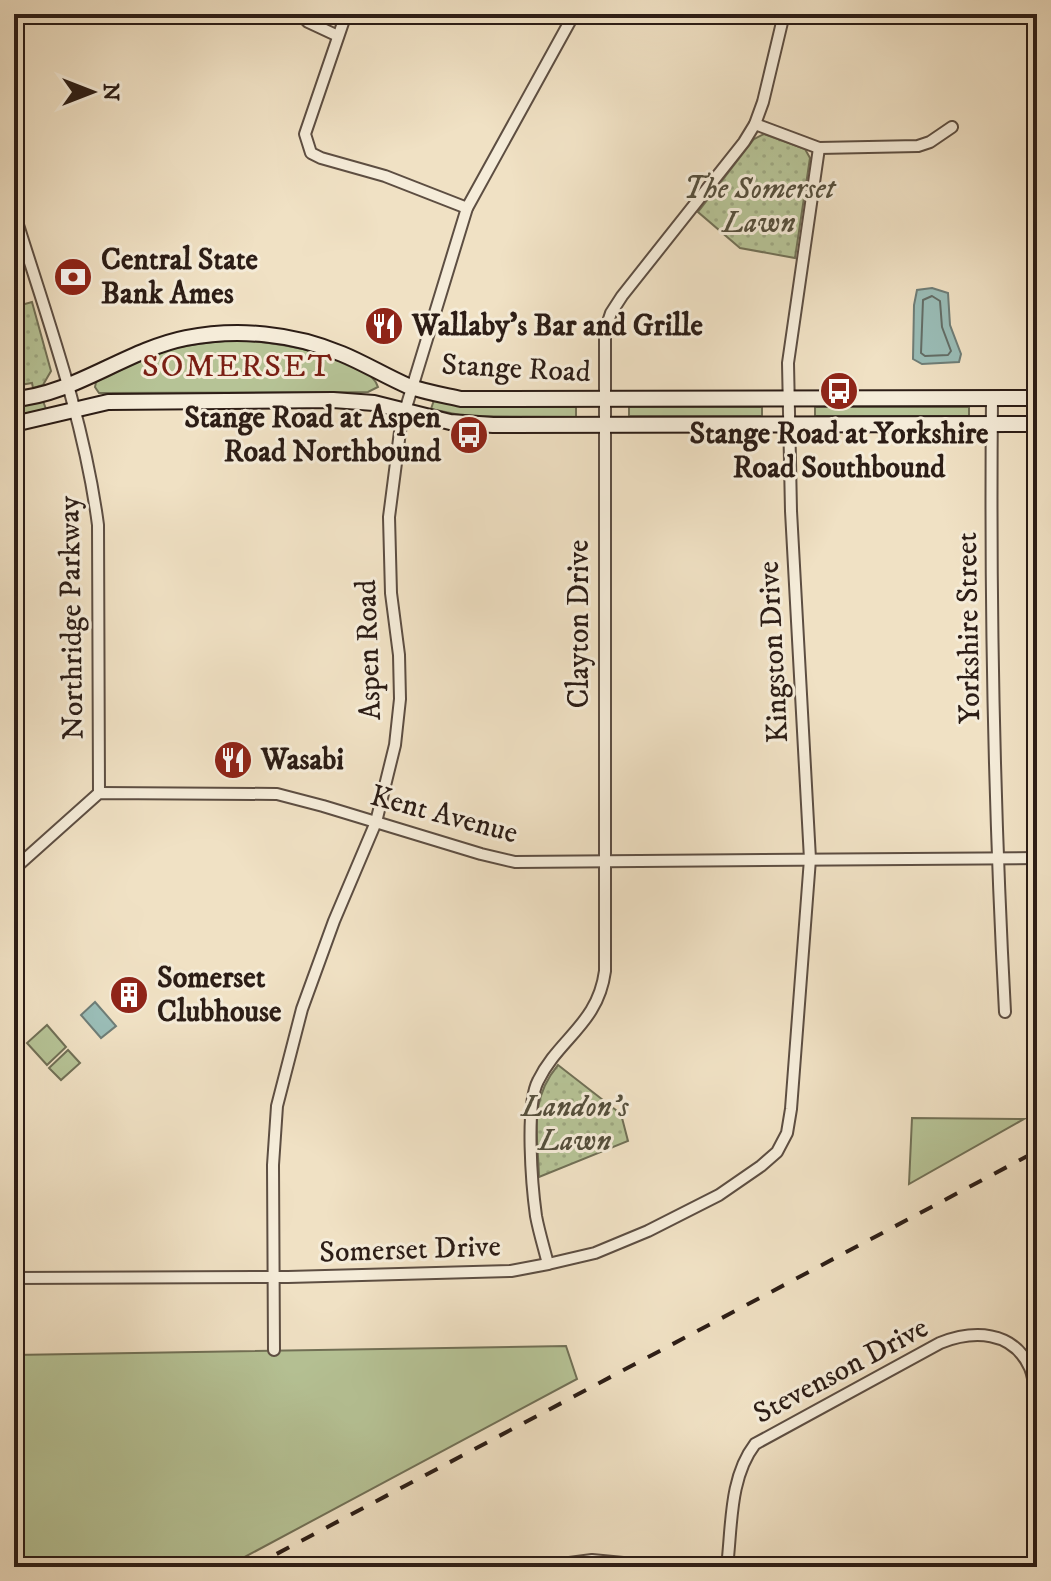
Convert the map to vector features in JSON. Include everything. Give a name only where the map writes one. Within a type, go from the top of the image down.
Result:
[{"type":"main road","name":"Stange Road","points":[[14,399],[67,385],[124,358],[168,342],[242,333],[283,337],[324,347],[411,387],[461,399],[1037,398]]},
{"type":"main road","name":"Stange Road","points":[[14,424],[120,401],[333,400],[374,403],[465,424],[1037,424]]},
{"type":"street","points":[[300,14],[308,22],[338,36]]},
{"type":"street","points":[[346,14],[305,134],[311,153],[385,176],[467,208]]},
{"type":"street","name":"Aspen Road","points":[[274,1350],[273,1165],[277,1106],[302,1009],[334,921],[376,822],[395,745],[400,699],[399,655],[391,593],[389,517],[394,462],[404,410],[467,208],[574,14]]},
{"type":"street","name":"Clayton Drive","points":[[548,1264],[536,1217],[531,1102],[538,1081],[593,1011],[602,993],[605,971],[605,331],[611,313],[755,124],[784,14]]},
{"type":"street","points":[[755,124],[819,148],[918,146],[952,127]]},
{"type":"street","name":"Kingston Drive","points":[[777,1152],[787,1133],[791,1109],[810,859],[791,511],[788,363],[819,148]]},
{"type":"street","name":"Northridge Parkway","points":[[14,212],[74,410],[90,471],[98,525],[99,793]]},
{"type":"street","name":"Yorkshire Street","points":[[992,398],[997,858],[1005,1012]]},
{"type":"street","points":[[14,869],[99,793]]},
{"type":"street","name":"Kent Avenue","points":[[99,793],[277,794],[515,862],[1037,858]]},
{"type":"street","name":"Somerset Drive","points":[[14,1278],[275,1277],[511,1271],[595,1253],[648,1231],[719,1195],[777,1152]]},
{"type":"street","name":"Stevenson Drive","points":[[727,1567],[741,1465],[755,1444],[940,1343],[972,1333],[989,1335],[1013,1346],[1030,1369],[1034,1401],[1033,1567]]},
{"type":"street","points":[[539,1567],[592,1560],[665,1567]]},
{"type":"green space","name":"The Somerset Lawn","points":[[764,134],[805,149],[810,158],[795,258],[740,248],[698,212],[754,139]]},
{"type":"green space","points":[[32,302],[51,371],[43,385],[33,388],[32,383],[14,386],[14,307]]},
{"type":"green space","points":[[237,340],[270,343],[337,358],[356,366],[370,376],[378,387],[368,392],[99,393],[95,387],[96,382],[112,372],[146,356],[181,347]]},
{"type":"green space","points":[[434,400],[484,407],[576,407],[576,417],[465,416],[431,409]]},
{"type":"green space","points":[[43,401],[46,409],[14,416],[14,407]]},
{"type":"green space","points":[[629,407],[762,407],[762,416],[629,416]]},
{"type":"green space","points":[[815,407],[969,407],[969,416],[815,416]]},
{"type":"green space","points":[[47,1025],[66,1047],[47,1065],[27,1043]]},
{"type":"green space","points":[[68,1050],[80,1063],[61,1080],[49,1068]]},
{"type":"green space","name":"Landon's Lawn","points":[[558,1065],[621,1114],[628,1141],[539,1177],[539,1105],[542,1092]]},
{"type":"green space","points":[[912,1118],[1024,1119],[909,1184]]},
{"type":"green space","points":[[566,1346],[577,1379],[226,1567],[14,1567],[14,1355]]},
{"type":"water","points":[[932,288],[948,293],[950,325],[961,354],[959,362],[922,364],[913,359],[917,290]]},
{"type":"water","points":[[95,1002],[116,1026],[101,1038],[81,1015]]},
{"type":"railway","points":[[252,1567],[1037,1151]]},
{"type":"place","name":"Central State Bank Ames","points":[[73,277]]},
{"type":"place","name":"Wallaby's Bar and Grille","points":[[384,326]]},
{"type":"place","name":"Stange Road at Yorkshire Road Southbound","points":[[839,391]]},
{"type":"place","name":"Stange Road at Aspen Road Northbound","points":[[469,435]]},
{"type":"place","name":"Wasabi","points":[[233,760]]},
{"type":"place","name":"Somerset Clubhouse","points":[[129,995]]},
{"type":"district","name":"SOMERSET","points":[[238,367]]}]
